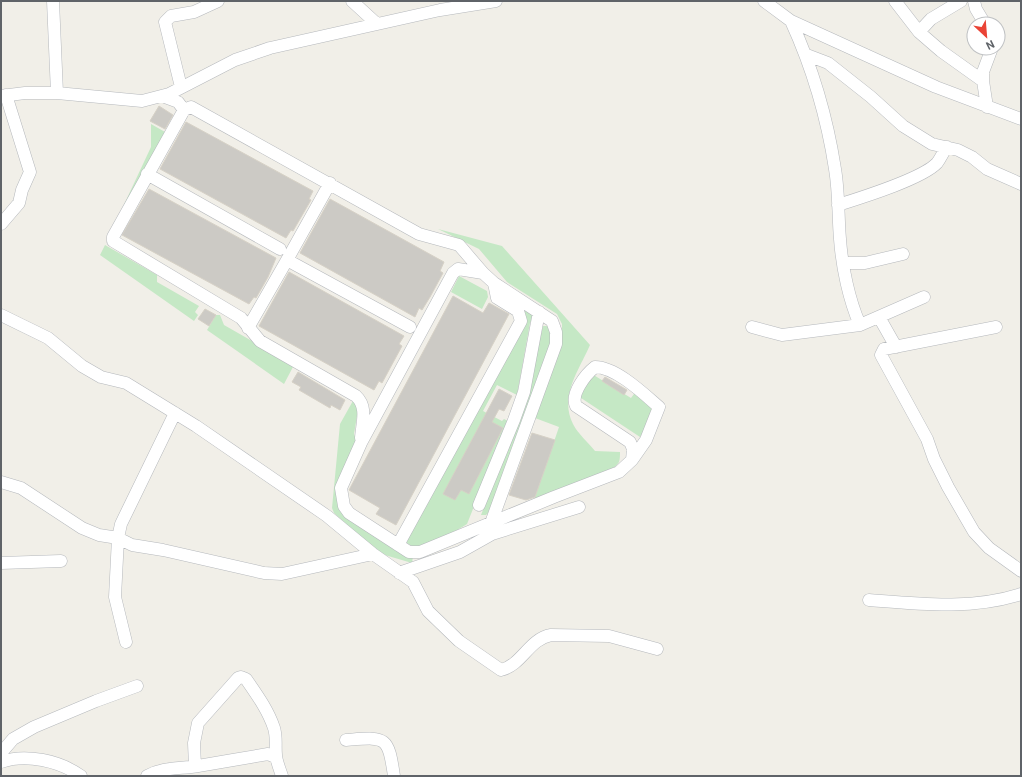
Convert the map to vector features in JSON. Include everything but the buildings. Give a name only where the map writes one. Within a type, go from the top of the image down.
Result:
[{"type":"street","points":[[53,1],[57,93]]},
{"type":"street","points":[[181,87],[164,22],[171,16],[194,12],[218,1]]},
{"type":"street","points":[[352,1],[378,24]]},
{"type":"street","points":[[1,224],[19,203],[22,190],[30,172],[3,96],[25,93],[57,93],[142,101],[162,96],[235,60],[270,48],[440,10],[496,1]]},
{"type":"street","points":[[896,1],[919,32],[941,51],[978,75],[983,81]]},
{"type":"street","points":[[919,32],[931,19],[961,1]]},
{"type":"street","points":[[974,1],[976,9],[980,16]]},
{"type":"street","points":[[766,2],[791,21],[936,87],[1021,119]]},
{"type":"street","points":[[791,21],[807,55],[819,93],[836,170],[840,241],[848,284],[860,325]]},
{"type":"street","points":[[807,55],[828,63],[871,97],[903,126],[932,144],[958,150],[972,156],[987,169],[1021,184]]},
{"type":"street","points":[[987,107],[983,72],[989,56]]},
{"type":"street","points":[[162,96],[178,102],[184,110]]},
{"type":"street","points":[[361,443],[364,410],[362,401],[356,396],[260,341],[241,318],[113,241],[113,237],[147,174],[184,110],[191,107],[330,183],[419,234],[459,245],[483,273],[494,283],[552,321],[556,332],[556,344],[491,523]]},
{"type":"street","points":[[838,205],[884,190],[918,174],[936,164],[947,147]]},
{"type":"street","points":[[147,174],[280,248]]},
{"type":"street","points":[[248,328],[330,183]]},
{"type":"street","points":[[844,263],[865,263],[903,254]]},
{"type":"street","points":[[287,260],[410,327]]},
{"type":"street","points":[[483,273],[458,269],[453,273],[361,443],[341,488],[344,506],[349,514],[409,552],[420,552],[619,472],[632,460],[646,440],[659,407],[634,386],[604,367],[595,367],[589,372],[575,396],[574,401],[576,406],[630,442],[633,449],[632,460]]},
{"type":"street","points":[[398,546],[521,321],[518,311],[497,298],[494,283]]},
{"type":"street","points":[[752,327],[782,335],[860,325],[924,297]]},
{"type":"street","points":[[479,505],[524,392],[539,312]]},
{"type":"street","points":[[1,315],[48,338],[70,358],[101,377],[126,383],[175,413],[327,516],[373,554],[413,582],[428,611],[459,641],[501,670],[511,665],[542,637],[551,635],[609,636],[657,649]]},
{"type":"street","points":[[879,317],[896,347]]},
{"type":"street","points":[[996,327],[884,349],[881,355],[927,439],[934,459],[948,487],[974,532],[981,541],[1021,572]]},
{"type":"street","points":[[126,642],[115,597],[118,538],[121,524],[175,413]]},
{"type":"street","points":[[1,482],[20,488],[82,528],[99,535],[118,538],[132,545],[162,550],[264,573],[282,574],[373,554]]},
{"type":"street","points":[[399,573],[460,552],[492,534],[579,507]]},
{"type":"street","points":[[1,563],[61,561]]},
{"type":"street","points":[[869,600],[954,605],[987,602],[1021,594]]},
{"type":"street","points":[[195,766],[194,743],[198,723],[238,678],[241,677],[246,679],[269,714],[275,729],[277,742],[275,757]]},
{"type":"street","points":[[1,753],[13,739],[34,727],[96,701],[137,686]]},
{"type":"street","points":[[346,740],[377,738],[385,742],[390,751],[394,776]]},
{"type":"street","points":[[147,776],[157,771],[268,754],[275,757],[279,763],[282,776]]},
{"type":"street","points":[[1,762],[18,758],[47,761],[65,766],[81,776]]},
{"type":"green space","points":[[151,124],[165,132],[121,211],[151,147]]},
{"type":"green space","points":[[438,229],[502,246],[590,345],[572,384],[568,404],[569,414],[575,428],[595,451],[620,452],[619,462],[613,468],[593,480],[533,503],[559,427],[535,418],[557,358],[562,339],[562,324],[557,314],[507,282],[479,249]]},
{"type":"green space","points":[[105,245],[157,275],[157,282],[199,306],[195,312],[198,315],[194,321],[100,255]]},
{"type":"green space","points":[[459,276],[487,291],[488,297],[482,309],[451,292]]},
{"type":"green space","points":[[522,309],[532,313],[533,318],[530,323],[517,395],[497,385],[483,411],[502,421],[504,419],[508,421],[467,524],[428,544],[417,547],[411,546],[406,542],[526,317]]},
{"type":"green space","points":[[216,315],[220,315],[224,325],[294,365],[284,384],[207,330]]},
{"type":"green space","points":[[543,326],[547,326],[551,329],[551,340],[544,365],[490,511],[486,515],[481,515],[523,411]]},
{"type":"green space","points":[[592,374],[631,398],[637,390],[653,408],[650,420],[640,437],[578,396]]},
{"type":"green space","points":[[354,399],[359,404],[354,434],[357,442],[337,499],[413,556],[412,563],[378,553],[334,513],[332,508],[340,424]]}]
